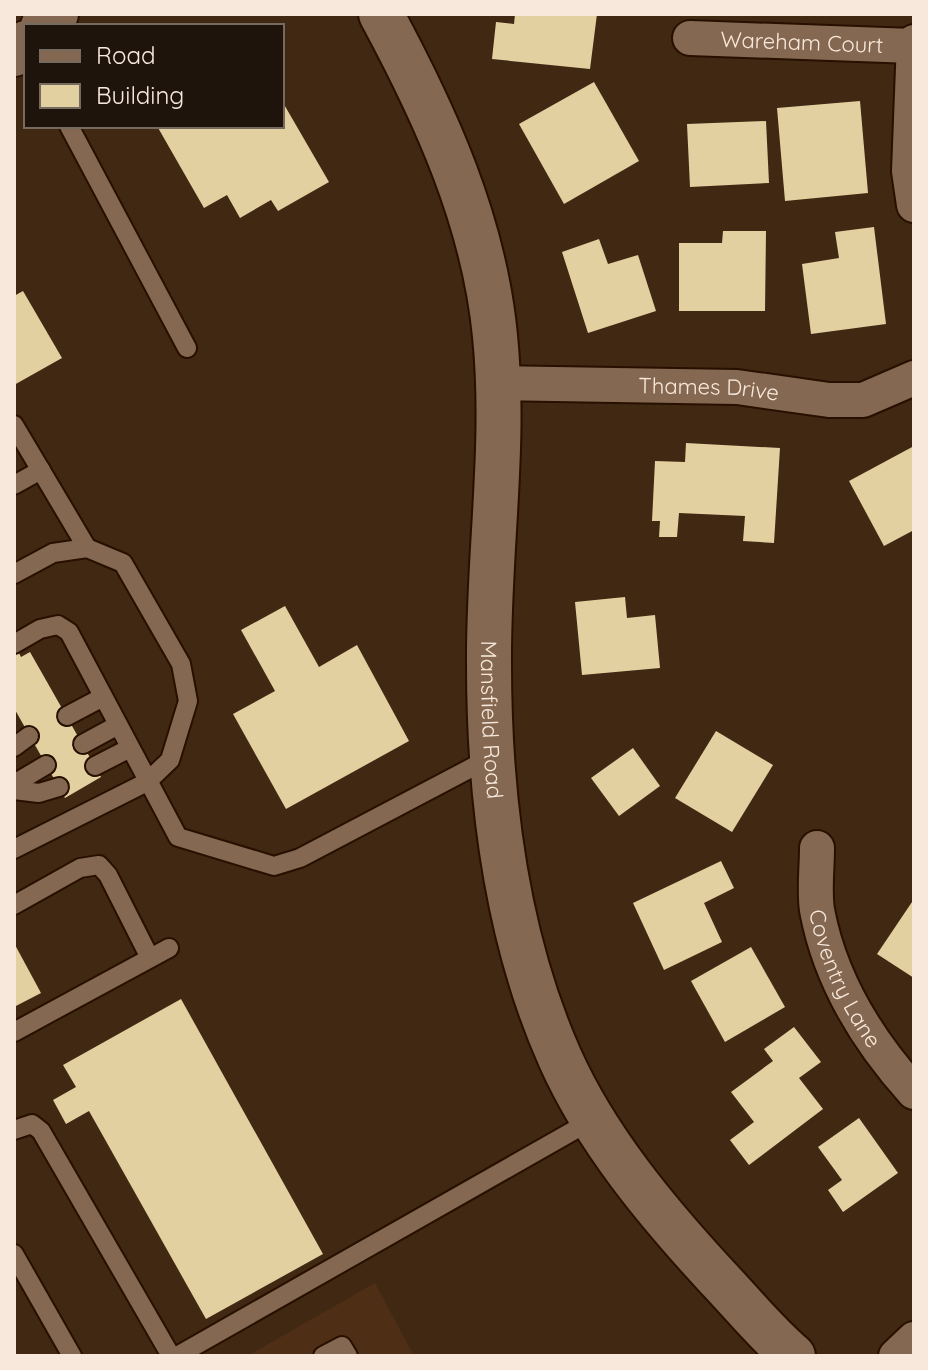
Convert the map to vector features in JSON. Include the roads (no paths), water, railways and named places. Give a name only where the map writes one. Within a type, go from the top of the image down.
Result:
[{"type":"street","name":"Mansfield Road","points":[[381,14],[432,112],[462,189],[487,287],[495,335],[500,432],[489,663],[493,756],[509,890],[531,976],[560,1058],[594,1119],[662,1218],[784,1354]]},
{"type":"street","name":"Wareham Court","points":[[690,38],[914,44]]},
{"type":"street","points":[[914,44],[909,171],[914,205]]},
{"type":"street","name":"Thames Drive","points":[[497,383],[737,387],[829,400],[863,400],[914,378]]},
{"type":"street","name":"Coventry Lane","points":[[817,848],[817,907],[829,958],[858,1021],[914,1092]]},
{"type":"street","points":[[896,1356],[914,1339]]},
{"type":"lane","points":[[70,128],[187,348]]},
{"type":"lane","points":[[14,425],[87,548]]},
{"type":"lane","points":[[14,485],[41,470]]},
{"type":"lane","points":[[14,574],[53,553],[87,548],[123,563],[181,664],[188,701],[170,760],[147,782],[14,849]]},
{"type":"lane","points":[[14,644],[40,629],[58,625],[69,632],[178,837],[274,866],[300,858],[493,756]]},
{"type":"lane","points":[[67,716],[103,697]]},
{"type":"lane","points":[[83,744],[118,725]]},
{"type":"lane","points":[[95,766],[130,748]]},
{"type":"lane","points":[[14,784],[46,765]]},
{"type":"lane","points":[[14,790],[39,793],[59,787]]},
{"type":"lane","points":[[14,905],[80,868],[99,865],[108,875],[150,958]]},
{"type":"lane","points":[[14,1032],[169,948]]},
{"type":"lane","points":[[177,1356],[594,1119]]},
{"type":"lane","points":[[14,1130],[32,1124],[41,1131],[171,1356]]},
{"type":"lane","points":[[14,1254],[72,1356]]},
{"type":"lane","points":[[323,1356],[342,1346],[348,1356]]}]
